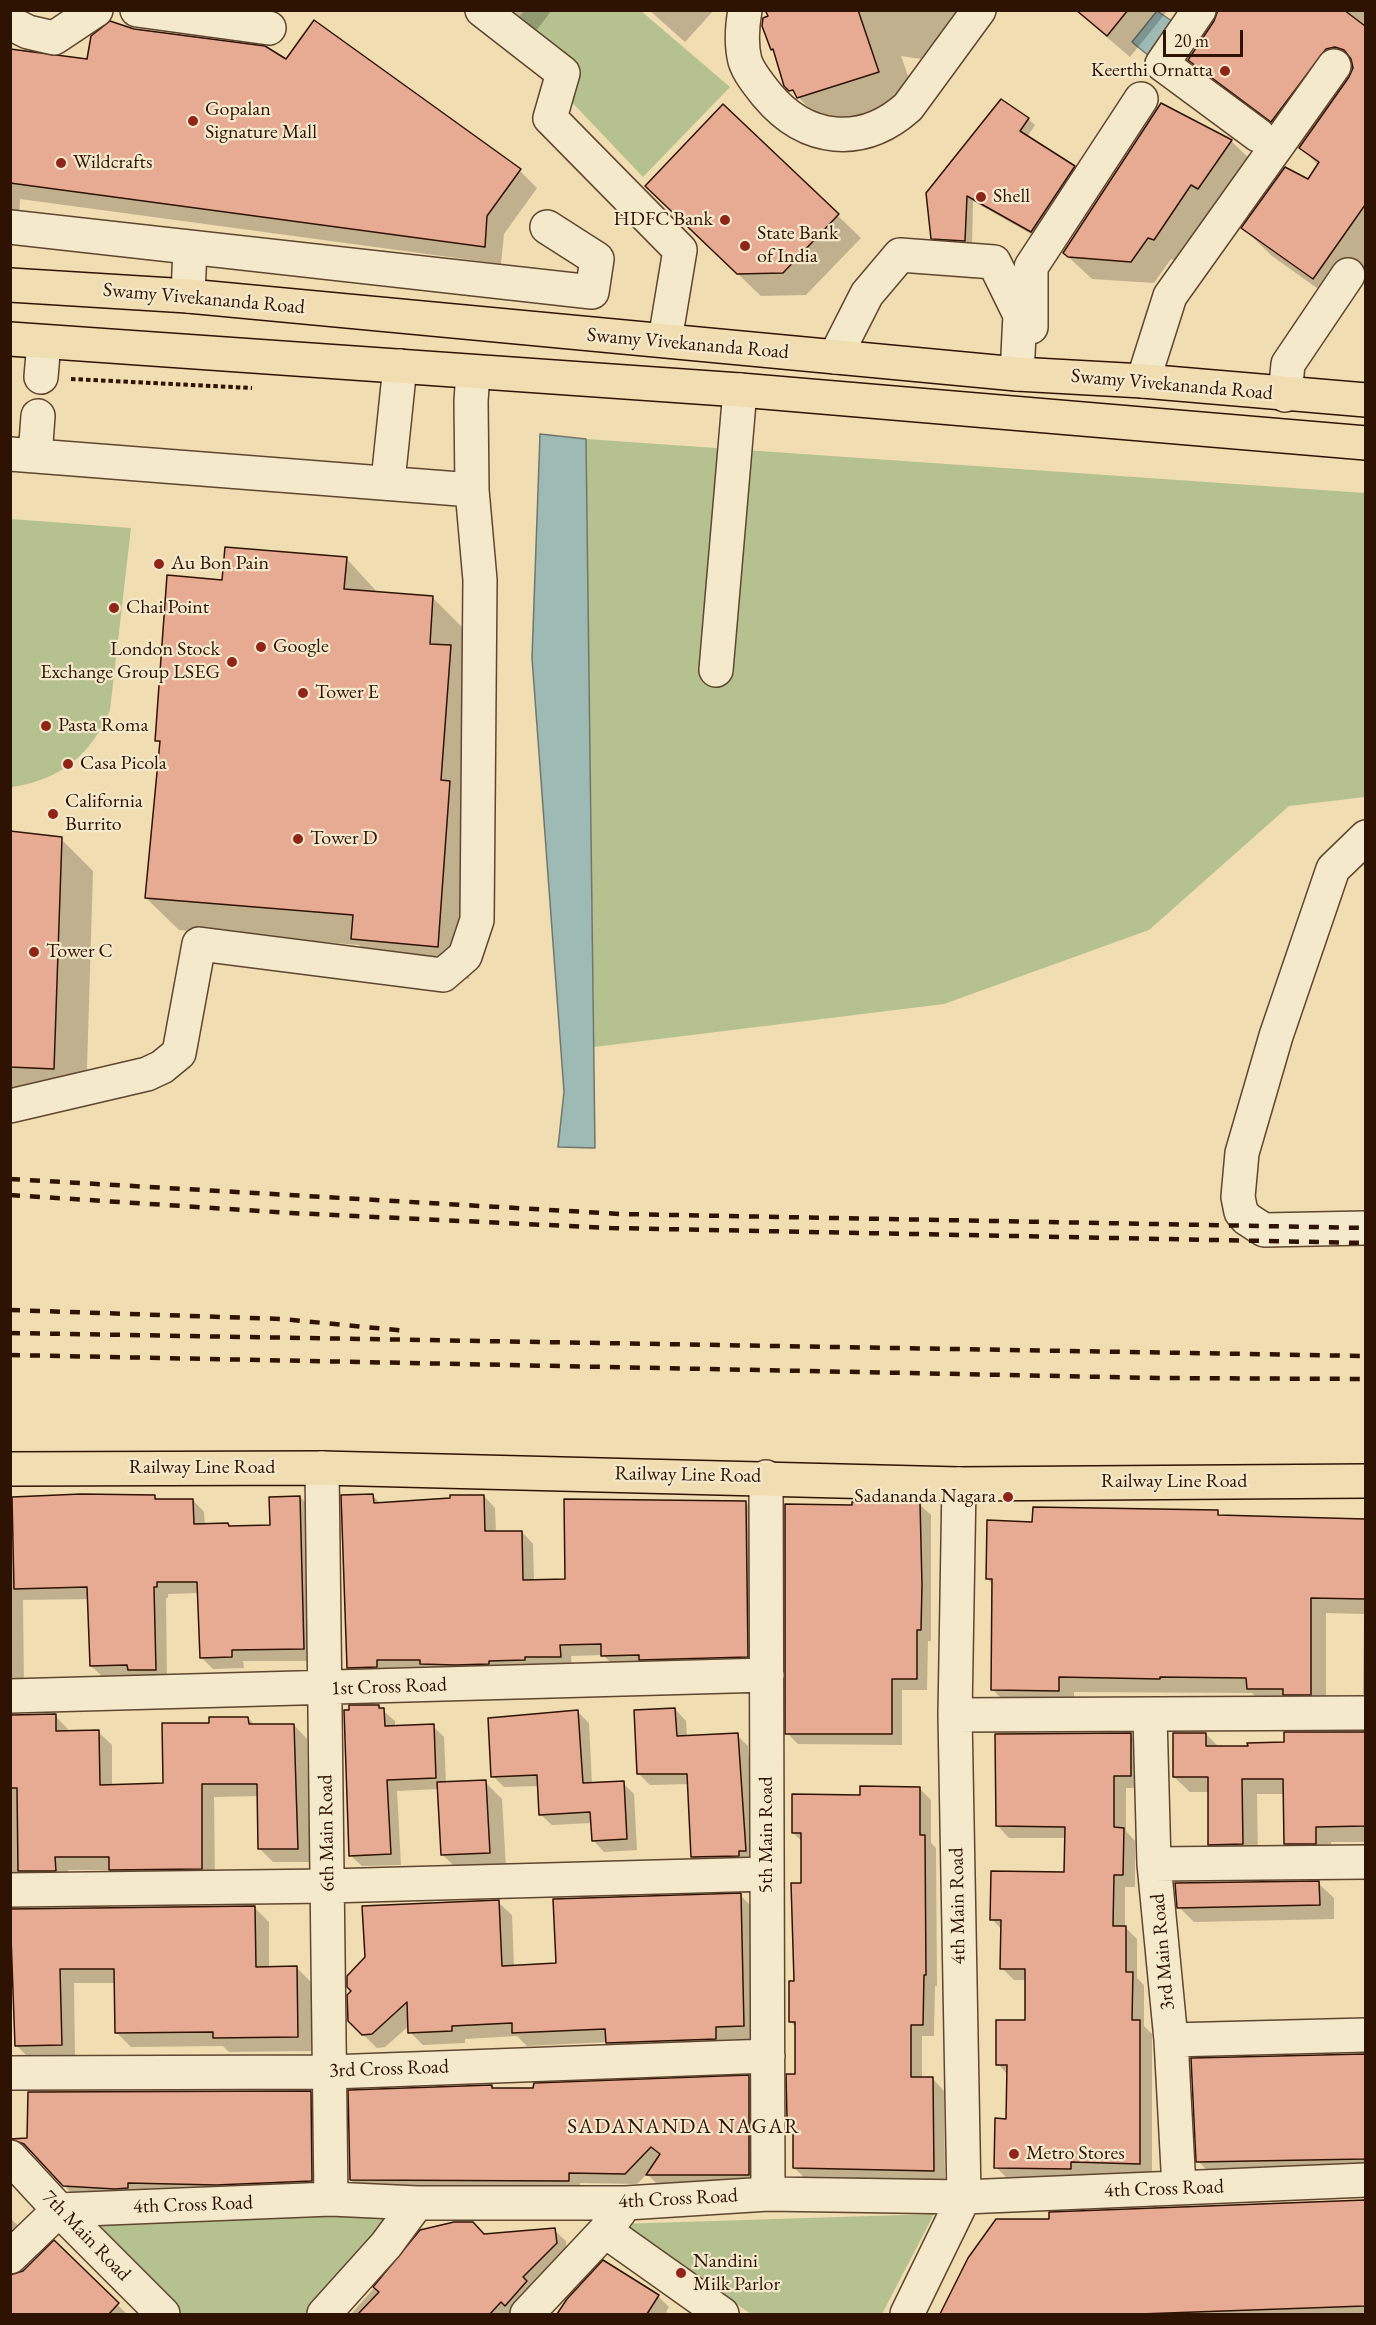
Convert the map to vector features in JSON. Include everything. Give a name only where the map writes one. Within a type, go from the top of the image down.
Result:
[{"type":"main road","name":"Swamy Vivekananda Road","points":[[10,285],[188,296],[1024,374],[1143,381],[1285,395],[1365,400]]},
{"type":"main road","name":"Swamy Vivekananda Road","points":[[10,339],[740,390],[1365,443]]},
{"type":"main road","name":"Railway Line Road","points":[[10,1469],[322,1468],[766,1477],[959,1484],[1365,1481]]},
{"type":"street","points":[[10,23],[28,32],[54,38],[96,10]]},
{"type":"street","points":[[137,10],[269,28]]},
{"type":"street","points":[[482,10],[563,73],[550,118],[680,249],[665,340]]},
{"type":"street","points":[[745,10],[742,29],[746,62],[758,83],[772,101],[799,123],[814,132],[834,135],[873,129],[897,116],[908,106],[979,10]]},
{"type":"street","points":[[1199,10],[1162,64],[1258,135]]},
{"type":"street","points":[[1143,381],[1170,296],[1334,66]]},
{"type":"street","points":[[1024,374],[1031,267],[1141,99]]},
{"type":"street","points":[[10,227],[592,292],[597,259],[547,227]]},
{"type":"street","points":[[188,296],[190,247]]},
{"type":"street","points":[[835,357],[867,294],[900,255],[994,262],[1020,315],[1024,374]]},
{"type":"street","points":[[1285,395],[1288,364],[1348,275]]},
{"type":"street","points":[[503,326],[506,282]]},
{"type":"street","points":[[41,377],[44,342]]},
{"type":"street","points":[[388,481],[400,366]]},
{"type":"street","points":[[10,1106],[147,1074],[162,1067],[179,1053],[199,944],[443,975],[465,956],[477,920],[480,579],[472,489],[473,372]]},
{"type":"street","points":[[716,670],[740,390]]},
{"type":"street","points":[[38,416],[23,455],[472,489]]},
{"type":"street","points":[[1365,837],[1333,870],[1276,1036],[1242,1153],[1238,1197],[1241,1212],[1247,1219],[1264,1230],[1365,1228]]},
{"type":"street","points":[[1333,870],[1365,868]]},
{"type":"street","name":"6th Main Road","points":[[322,1468],[331,2199]]},
{"type":"street","name":"5th Main Road","points":[[766,1477],[768,2194]]},
{"type":"street","name":"4th Main Road","points":[[907,2314],[964,2197],[955,1715],[959,1484]]},
{"type":"street","name":"1st Cross Road","points":[[10,1696],[767,1675]]},
{"type":"street","points":[[955,1715],[1150,1716],[1365,1713]]},
{"type":"street","name":"3rd Main Road","points":[[1150,1716],[1154,1864],[1171,2040],[1179,2188]]},
{"type":"street","points":[[1154,1864],[1365,1862]]},
{"type":"street","points":[[10,1890],[328,1886],[767,1874]]},
{"type":"street","points":[[1171,2040],[1365,2035]]},
{"type":"street","name":"3rd Cross Road","points":[[10,2073],[330,2072],[768,2056]]},
{"type":"street","name":"7th Main Road","points":[[10,2157],[59,2210],[163,2314]]},
{"type":"street","name":"4th Cross Road","points":[[59,2210],[331,2199],[417,2203],[626,2203],[768,2194],[964,2197],[1365,2180]]},
{"type":"street","points":[[324,2314],[386,2245],[417,2203]]},
{"type":"street","points":[[527,2314],[605,2231],[626,2203]]},
{"type":"street","points":[[10,2257],[59,2210]]},
{"type":"street","points":[[605,2231],[722,2314]]},
{"type":"green space","points":[[524,11],[641,11],[730,87],[643,177],[565,95],[514,23]]},
{"type":"green space","points":[[586,439],[1365,493],[1365,797],[1289,806],[1149,930],[944,1004],[594,1047]]},
{"type":"green space","points":[[11,519],[131,528],[110,710],[94,740],[72,762],[46,778],[13,787],[10,787]]},
{"type":"green space","points":[[934,2214],[882,2314],[751,2314],[619,2224]]},
{"type":"green space","points":[[394,2215],[305,2314],[177,2314],[82,2219]]},
{"type":"water","points":[[1157,11],[1175,23],[1149,56],[1132,42]]},
{"type":"water","points":[[540,434],[586,439],[595,1148],[558,1147],[564,1092],[532,658]]},
{"type":"building","points":[[765,10],[858,10],[879,72],[797,98],[793,90],[789,91],[784,86],[773,49],[771,50],[762,26],[763,18],[768,16]]},
{"type":"building","points":[[1076,10],[1128,10],[1107,36]]},
{"type":"building","points":[[1218,10],[1344,10],[1365,26],[1365,205],[1313,279],[1241,228],[1285,167],[1308,179],[1319,162],[1299,148],[1349,77],[1353,68],[1351,59],[1344,50],[1335,47],[1326,49],[1271,122],[1188,60],[1214,21]]},
{"type":"building","name":"Gopalan Signature Mall","points":[[314,20],[521,169],[487,216],[485,247],[10,183],[10,49],[87,59],[91,36],[110,21],[134,29],[265,46],[286,59]]},
{"type":"building","points":[[1001,99],[1029,118],[1020,131],[1075,166],[1031,232],[967,196],[965,241],[931,239],[926,193]]},
{"type":"building","points":[[1161,103],[1232,140],[1198,189],[1191,185],[1154,240],[1148,238],[1131,262],[1068,257],[1063,253]]},
{"type":"building","points":[[723,104],[839,214],[783,273],[737,274],[645,186]]},
{"type":"building","points":[[225,547],[347,557],[344,589],[433,596],[430,644],[451,645],[441,780],[450,781],[438,947],[351,939],[353,915],[145,898],[160,741],[155,741],[167,575],[222,580]]},
{"type":"building","name":"Tower C","points":[[10,831],[62,837],[54,1069],[10,1067]]},
{"type":"building","points":[[81,1494],[155,1495],[155,1499],[193,1499],[194,1524],[228,1523],[229,1526],[270,1525],[269,1497],[300,1496],[304,1649],[232,1650],[232,1657],[200,1658],[197,1582],[157,1582],[157,1587],[154,1587],[156,1670],[128,1670],[127,1665],[90,1666],[87,1587],[14,1589],[12,1497]]},
{"type":"building","points":[[373,1494],[374,1503],[450,1498],[450,1495],[484,1495],[485,1531],[522,1531],[523,1580],[565,1579],[564,1499],[746,1501],[748,1657],[639,1660],[639,1655],[601,1656],[601,1644],[560,1645],[561,1657],[525,1657],[525,1660],[455,1665],[420,1664],[420,1660],[377,1660],[377,1667],[347,1668],[341,1495]]},
{"type":"building","points":[[852,1502],[920,1502],[922,1585],[921,1630],[917,1630],[917,1679],[892,1679],[892,1734],[785,1734],[785,1504],[852,1505]]},
{"type":"building","points":[[1033,1507],[1218,1510],[1218,1515],[1365,1519],[1365,1599],[1311,1598],[1311,1695],[1283,1695],[1283,1689],[1247,1689],[1246,1678],[1059,1677],[1059,1691],[991,1690],[992,1579],[986,1579],[987,1520],[1032,1522]]},
{"type":"building","points":[[349,1705],[379,1705],[379,1708],[384,1708],[385,1726],[434,1724],[436,1778],[387,1780],[391,1854],[349,1856],[344,1710],[349,1710]]},
{"type":"building","points":[[675,1708],[677,1736],[738,1733],[746,1851],[739,1851],[739,1856],[691,1857],[687,1774],[637,1774],[634,1710]]},
{"type":"building","points":[[578,1710],[583,1783],[624,1781],[627,1839],[592,1841],[590,1812],[539,1815],[537,1775],[491,1777],[488,1718]]},
{"type":"building","points":[[56,1714],[56,1731],[99,1730],[100,1785],[163,1783],[162,1723],[209,1723],[209,1717],[248,1717],[249,1724],[294,1724],[298,1849],[258,1849],[257,1784],[202,1784],[202,1869],[109,1870],[109,1857],[55,1857],[56,1871],[18,1871],[17,1788],[11,1788],[10,1715]]},
{"type":"building","points":[[1284,1732],[1365,1732],[1365,1826],[1316,1827],[1316,1844],[1284,1844],[1283,1779],[1242,1779],[1243,1844],[1208,1845],[1208,1777],[1173,1777],[1173,1733],[1206,1733],[1206,1746],[1248,1746],[1247,1743],[1284,1742]]},
{"type":"building","points":[[1131,1733],[1131,1776],[1114,1776],[1114,1827],[1124,1828],[1123,1875],[1114,1875],[1113,1926],[1126,1926],[1126,1972],[1133,1972],[1132,2020],[1140,2020],[1140,2164],[1071,2162],[1071,2169],[994,2168],[995,2118],[1006,2119],[1007,2065],[996,2065],[996,2020],[1025,2020],[1025,1969],[1000,1969],[1001,1920],[990,1920],[991,1871],[1064,1872],[1065,1827],[996,1826],[995,1734]]},
{"type":"building","points":[[486,1780],[490,1853],[441,1855],[437,1782]]},
{"type":"building","points":[[860,1786],[920,1787],[920,1835],[925,1835],[926,1975],[924,1975],[923,2025],[911,2025],[911,2077],[933,2077],[934,2171],[793,2168],[793,2119],[787,2119],[786,2074],[795,2074],[795,2022],[789,2022],[789,1981],[794,1981],[791,1883],[801,1883],[801,1833],[792,1833],[792,1794],[860,1795]]},
{"type":"building","points":[[1319,1881],[1320,1905],[1177,1908],[1175,1883]]},
{"type":"building","points":[[741,1893],[744,2026],[716,2027],[716,2039],[606,2043],[605,2029],[512,2033],[512,2023],[452,2026],[452,2031],[408,2033],[407,2002],[372,2034],[362,2035],[348,2021],[347,1995],[351,1991],[347,1987],[347,1976],[365,1957],[362,1906],[499,1900],[502,1966],[556,1963],[553,1899]]},
{"type":"building","points":[[255,1906],[256,1967],[297,1966],[298,2037],[213,2038],[213,2032],[115,2033],[114,1969],[60,1969],[62,2045],[15,2046],[10,1909]]},
{"type":"building","points":[[1365,2054],[1365,2159],[1196,2162],[1191,2058]]},
{"type":"building","points":[[749,2075],[749,2175],[646,2175],[660,2154],[651,2147],[625,2174],[569,2173],[569,2181],[350,2180],[348,2090],[492,2085],[492,2088],[533,2088],[534,2083]]},
{"type":"building","points":[[311,2091],[312,2181],[216,2185],[128,2183],[128,2188],[115,2189],[63,2186],[24,2144],[10,2139],[27,2138],[28,2092]]},
{"type":"building","points":[[1365,2200],[1365,2306],[1139,2314],[940,2314],[968,2258],[996,2219],[1049,2219],[1049,2212]]},
{"type":"building","points":[[454,2222],[473,2222],[484,2234],[555,2228],[557,2243],[523,2277],[527,2281],[505,2306],[501,2302],[490,2314],[358,2314],[379,2292],[373,2287],[420,2230]]},
{"type":"building","points":[[54,2240],[119,2303],[109,2314],[10,2314],[10,2275],[23,2271]]},
{"type":"building","points":[[603,2260],[659,2295],[647,2314],[557,2314],[567,2299]]},
{"type":"railway","points":[[10,1179],[621,1214],[1366,1228]]},
{"type":"railway","points":[[10,1195],[291,1213],[611,1228],[1366,1243]]},
{"type":"railway","points":[[10,1310],[282,1319],[407,1331]]},
{"type":"railway","points":[[10,1333],[1366,1356]]},
{"type":"railway","points":[[10,1355],[1157,1378],[1366,1379]]},
{"type":"place","name":"Keerthi Ornatta","points":[[1225,71]]},
{"type":"place","name":"Gopalan Signature Mall","points":[[193,121]]},
{"type":"place","name":"Wildcrafts","points":[[61,163]]},
{"type":"place","name":"Shell","points":[[981,197]]},
{"type":"place","name":"HDFC Bank","points":[[725,220]]},
{"type":"place","name":"State Bank of India","points":[[745,246]]},
{"type":"place","name":"Au Bon Pain","points":[[159,564]]},
{"type":"place","name":"Chai Point","points":[[114,608]]},
{"type":"place","name":"Google","points":[[261,647]]},
{"type":"place","name":"London Stock Exchange Group LSEG","points":[[232,662]]},
{"type":"place","name":"Tower E","points":[[303,693]]},
{"type":"place","name":"Pasta Roma","points":[[46,726]]},
{"type":"place","name":"Casa Picola","points":[[68,764]]},
{"type":"place","name":"California Burrito","points":[[53,814]]},
{"type":"place","name":"Tower D","points":[[298,839]]},
{"type":"place","name":"Tower C","points":[[34,952]]},
{"type":"place","name":"Sadananda Nagara","points":[[1008,1497]]},
{"type":"place","name":"Metro Stores","points":[[1014,2154]]},
{"type":"place","name":"Nandini Milk Parlor","points":[[681,2273]]},
{"type":"district","name":"SADANANDA NAGAR","points":[[684,2127]]}]
